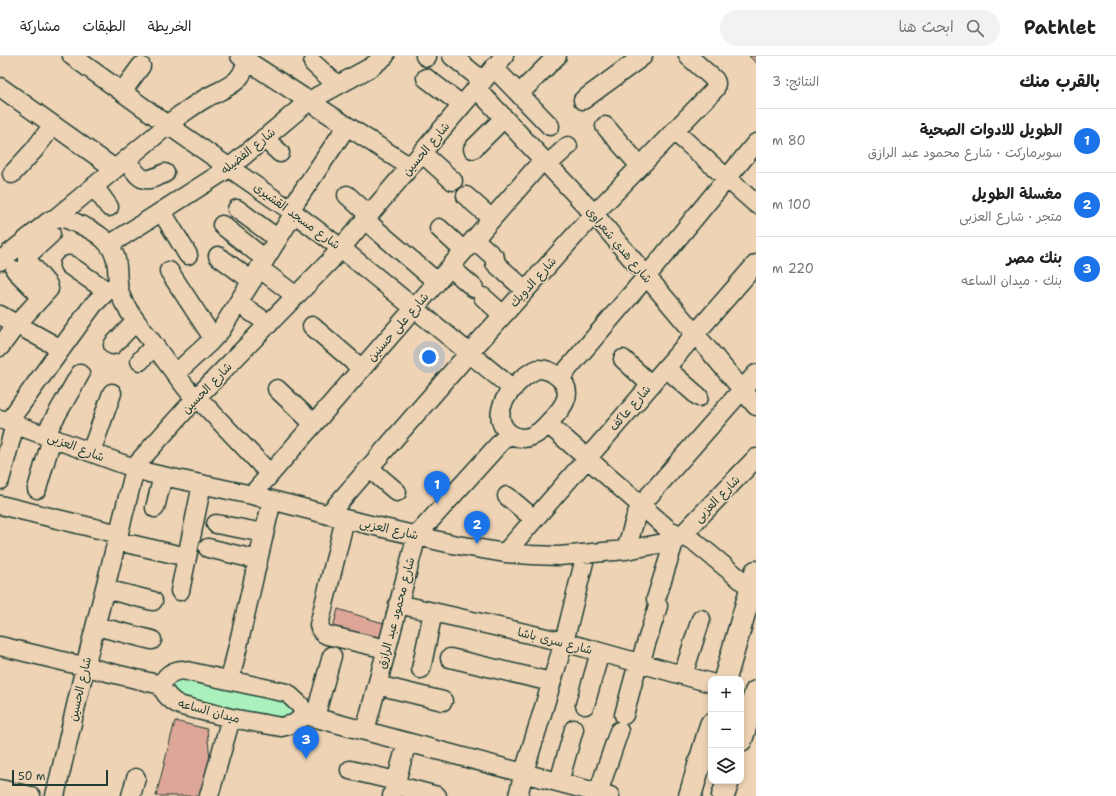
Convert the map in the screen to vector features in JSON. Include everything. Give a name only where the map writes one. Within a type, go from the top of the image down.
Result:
[{"type":"main road","points":[[725,676],[754,581]]},
{"type":"main road","points":[[738,676],[756,613]]},
{"type":"main road","points":[[744,730],[756,692]]},
{"type":"main road","points":[[690,796],[708,735]]},
{"type":"main road","points":[[704,796],[708,778]]},
{"type":"main road","points":[[723,796],[727,784]]},
{"type":"street","name":"شارع الفضيله","points":[[109,245],[229,168],[309,101],[371,67],[386,56]]},
{"type":"street","points":[[452,56],[489,73],[519,94],[550,126]]},
{"type":"street","points":[[519,94],[557,56]]},
{"type":"street","points":[[584,100],[643,56]]},
{"type":"street","name":"شارع الدويك","points":[[337,517],[369,468],[469,353],[594,214],[674,132],[716,86],[715,80],[688,56]]},
{"type":"street","name":"شارع مسجد القشيرى","points":[[76,57],[168,125],[292,211],[342,249],[513,389]]},
{"type":"street","points":[[244,57],[410,167]]},
{"type":"street","points":[[0,261],[53,220],[193,106],[235,83],[241,77],[244,69],[244,57]]},
{"type":"street","points":[[313,63],[337,85]]},
{"type":"street","points":[[122,92],[142,66]]},
{"type":"street","name":"شارع الحسين","points":[[55,796],[85,667],[135,469],[142,458],[196,398],[342,249],[489,73]]},
{"type":"street","name":"شارع هدي شعراوى","points":[[489,73],[504,118],[594,214],[756,406]]},
{"type":"street","points":[[426,78],[462,105]]},
{"type":"street","points":[[1,89],[53,124],[121,164],[141,178],[145,180],[152,179],[165,173]]},
{"type":"street","points":[[473,149],[504,118]]},
{"type":"street","points":[[12,174],[34,150],[53,124]]},
{"type":"street","points":[[175,374],[213,338],[225,323],[278,239],[292,211],[347,126]]},
{"type":"street","points":[[605,126],[640,166]]},
{"type":"street","points":[[674,132],[756,204]]},
{"type":"street","points":[[264,138],[280,153]]},
{"type":"street","points":[[560,378],[646,277],[756,143]]},
{"type":"street","name":"شارع على حسنين","points":[[252,495],[492,219],[545,162],[568,146]]},
{"type":"street","points":[[422,153],[453,181]]},
{"type":"street","points":[[94,186],[109,207]]},
{"type":"street","points":[[347,195],[367,218],[437,282]]},
{"type":"street","points":[[466,196],[492,219]]},
{"type":"street","points":[[237,209],[278,239]]},
{"type":"street","points":[[162,212],[188,255]]},
{"type":"street","points":[[1,469],[8,421],[93,306],[112,288],[118,266],[109,245],[100,235],[64,217],[53,220]]},
{"type":"street","points":[[0,347],[17,324],[49,289],[49,286],[28,261],[28,257],[29,254],[53,232],[53,220]]},
{"type":"street","points":[[222,225],[259,270],[296,296]]},
{"type":"street","points":[[439,228],[495,261],[525,290]]},
{"type":"street","points":[[218,256],[259,270]]},
{"type":"street","name":"شارع عاكف","points":[[505,553],[756,264]]},
{"type":"street","points":[[69,265],[119,291],[124,303],[136,321],[175,374],[196,398],[270,474]]},
{"type":"street","points":[[450,267],[503,315]]},
{"type":"street","points":[[15,270],[42,297]]},
{"type":"street","points":[[169,271],[213,338]]},
{"type":"street","points":[[238,303],[269,324]]},
{"type":"street","points":[[0,315],[60,349]]},
{"type":"street","points":[[113,345],[136,321]]},
{"type":"street","points":[[312,326],[362,369]]},
{"type":"street","points":[[140,361],[154,346]]},
{"type":"street","points":[[623,359],[651,385]]},
{"type":"street","points":[[666,368],[699,397]]},
{"type":"street","points":[[538,369],[545,369],[552,371],[560,378],[566,385],[567,391],[566,401],[561,410],[540,432],[528,438],[514,436],[509,433],[503,426],[500,417],[501,408],[504,399],[525,376],[538,369]]},
{"type":"street","points":[[37,488],[49,436],[80,374]]},
{"type":"street","points":[[626,550],[640,506],[756,374]]},
{"type":"street","points":[[277,389],[314,424]]},
{"type":"street","points":[[91,452],[112,393]]},
{"type":"street","name":"شارع العزبى","points":[[8,421],[135,469],[252,495],[452,544],[505,553],[532,555],[586,554],[626,550],[664,543],[678,537],[756,458]]},
{"type":"street","points":[[548,424],[640,506],[678,537],[695,542],[754,581]]},
{"type":"street","name":"شارع محمود عبد الرازق","points":[[365,731],[398,604],[418,535],[509,433]]},
{"type":"street","points":[[369,468],[397,492]]},
{"type":"street","points":[[155,508],[163,476]]},
{"type":"street","points":[[180,591],[202,484]]},
{"type":"street","points":[[507,496],[534,519]]},
{"type":"street","points":[[230,680],[272,500]]},
{"type":"street","points":[[0,506],[187,557]]},
{"type":"street","points":[[337,517],[320,628],[323,634],[386,649]]},
{"type":"street","points":[[216,524],[264,533]]},
{"type":"street","points":[[0,646],[161,685],[169,674],[182,670],[287,693],[310,716],[604,794],[621,723],[678,537]]},
{"type":"street","points":[[208,548],[258,560]]},
{"type":"street","points":[[518,796],[564,642],[586,554]]},
{"type":"street","points":[[105,589],[153,602]]},
{"type":"street","name":"شارع سرى باشا","points":[[398,604],[564,642],[708,682]]},
{"type":"street","points":[[421,668],[433,612]]},
{"type":"street","points":[[682,675],[700,619]]},
{"type":"street","points":[[96,626],[152,640]]},
{"type":"street","points":[[585,705],[600,652]]},
{"type":"street","points":[[310,716],[332,656]]},
{"type":"street","points":[[450,658],[552,682]]},
{"type":"street","name":"ميدان الساعه","points":[[161,685],[167,696],[176,704],[231,718],[281,728],[294,724],[310,716]]},
{"type":"street","points":[[377,685],[443,701]]},
{"type":"street","points":[[209,796],[231,718]]},
{"type":"street","points":[[559,782],[574,729]]},
{"type":"street","points":[[395,787],[407,742]]},
{"type":"street","points":[[350,770],[395,787],[437,796]]},
{"type":"street","points":[[131,796],[136,778]]},
{"type":"street","points":[[0,789],[30,796]]},
{"type":"green space","points":[[178,674],[285,697],[301,714],[282,723],[169,694],[169,679]]},
{"type":"building","points":[[749,56],[756,56],[756,63]]},
{"type":"building","points":[[338,609],[386,624],[380,645],[332,631]]},
{"type":"building","points":[[175,721],[207,729],[210,759],[200,796],[156,796]]},
{"type":"place","name":"الطويل للادوات الصحية","points":[[437,504]]},
{"type":"place","name":"مغسلة الطويل","points":[[477,544]]},
{"type":"place","name":"بنك مصر","points":[[306,759]]}]
